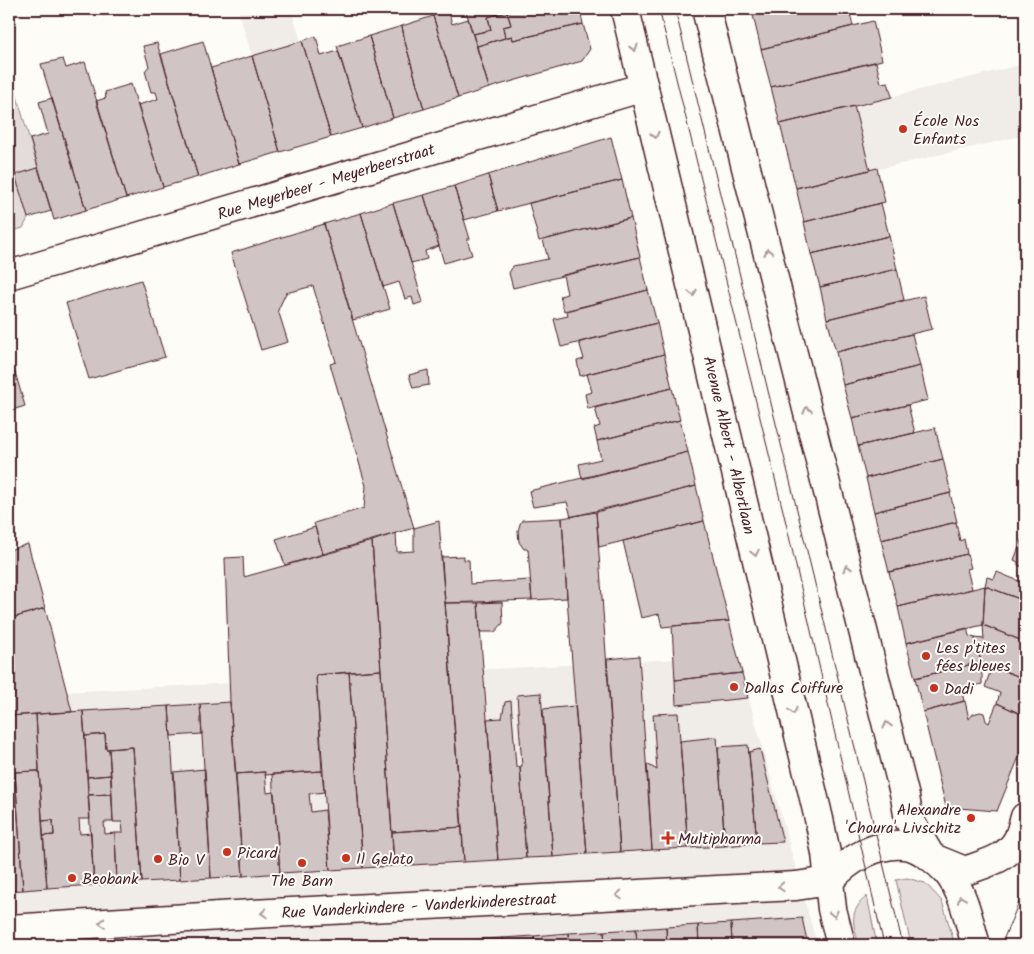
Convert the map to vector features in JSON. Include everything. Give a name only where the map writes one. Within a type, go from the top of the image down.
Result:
[{"type":"main road","name":"Avenue Albert - Albertlaan","points":[[625,9],[819,818],[826,853],[832,909],[841,945]]},
{"type":"main road","points":[[706,9],[903,789],[909,820],[931,857],[948,874],[959,893],[976,945]]},
{"type":"main road","name":"Rue Meyerbeer - Meyerbeerstraat","points":[[9,275],[644,87]]},
{"type":"main road","points":[[829,882],[839,870],[857,856],[878,848],[896,845],[912,846],[931,857],[966,871],[999,858],[1009,850],[1023,832]]},
{"type":"main road","name":"Rue Vanderkindere - Vanderkinderestraat","points":[[9,929],[252,914],[796,886],[829,882]]},
{"type":"shaded area","points":[[238,9],[291,9],[331,137],[280,152]]},
{"type":"shaded area","name":"École Nos Enfants","points":[[1025,64],[1025,135],[796,188],[780,124]]},
{"type":"shaded area","points":[[9,69],[38,168],[16,175],[28,218],[23,228],[9,232]]},
{"type":"shaded area","points":[[737,656],[817,945],[9,945],[9,695]]},
{"type":"shaded area","points":[[907,878],[925,883],[942,901],[955,945],[911,945],[896,880]]},
{"type":"shaded area","points":[[867,896],[877,945],[859,945],[855,931],[854,919],[857,907]]},
{"type":"building","points":[[431,9],[448,9],[452,24],[468,19],[489,88],[458,98]]},
{"type":"building","points":[[495,9],[497,14],[488,17],[491,30],[473,34],[466,11]]},
{"type":"building","points":[[495,9],[522,9],[497,14]]},
{"type":"building","points":[[522,9],[580,9],[583,24],[513,40],[512,36],[505,38],[503,27],[511,25],[507,12]]},
{"type":"building","points":[[760,9],[849,9],[853,26],[761,49],[752,11]]},
{"type":"building","points":[[507,12],[511,25],[503,27],[505,38],[477,46],[473,34],[491,30],[488,17]]},
{"type":"building","points":[[433,16],[458,98],[424,109],[402,26]]},
{"type":"building","points":[[873,21],[882,60],[771,87],[761,49]]},
{"type":"building","points":[[583,24],[590,49],[582,61],[489,88],[477,46],[512,36],[513,40]]},
{"type":"building","points":[[402,26],[424,109],[393,118],[369,36]]},
{"type":"building","points":[[316,36],[321,56],[338,51],[362,128],[331,137],[302,41]]},
{"type":"building","points":[[369,36],[393,118],[362,128],[337,46]]},
{"type":"building","points":[[203,41],[239,164],[198,177],[161,54]]},
{"type":"building","points":[[302,41],[331,137],[280,152],[252,56]]},
{"type":"building","points":[[157,43],[198,177],[163,187],[138,105],[158,99],[156,92],[151,92],[145,71],[149,66],[143,46]]},
{"type":"building","points":[[252,56],[280,152],[239,164],[211,68]]},
{"type":"building","points":[[63,59],[66,68],[85,62],[126,198],[86,210],[41,64]]},
{"type":"building","points":[[876,62],[881,83],[888,82],[892,97],[780,124],[771,87]]},
{"type":"building","points":[[131,84],[163,187],[126,198],[96,101],[106,98],[105,92]]},
{"type":"building","points":[[52,98],[86,210],[54,220],[30,139],[48,134],[39,102]]},
{"type":"building","points":[[854,106],[870,170],[796,188],[780,124]]},
{"type":"building","points":[[611,137],[622,180],[498,211],[488,175]]},
{"type":"building","points":[[38,168],[51,211],[28,218],[15,175]]},
{"type":"building","points":[[877,168],[885,202],[804,222],[796,188]]},
{"type":"building","points":[[488,175],[498,211],[464,220],[454,186]]},
{"type":"building","points":[[622,180],[631,218],[539,241],[529,203]]},
{"type":"building","points":[[454,186],[470,239],[467,239],[472,255],[444,263],[424,195]]},
{"type":"building","points":[[424,195],[439,246],[425,251],[427,259],[411,263],[393,203]]},
{"type":"building","points":[[393,203],[423,302],[414,305],[412,297],[405,299],[399,282],[383,287],[361,213]]},
{"type":"building","points":[[881,203],[889,236],[811,254],[804,222]]},
{"type":"building","points":[[361,213],[390,309],[353,320],[324,224]]},
{"type":"building","points":[[631,218],[640,257],[513,288],[509,273],[513,266],[548,259],[543,240]]},
{"type":"building","points":[[324,224],[414,528],[323,554],[314,523],[364,508],[366,486],[330,364],[336,362],[313,286],[286,293],[278,310],[288,342],[261,350],[231,253]]},
{"type":"building","points":[[889,236],[897,269],[820,287],[811,254]]},
{"type":"building","points":[[640,257],[648,290],[564,311],[560,296],[567,294],[563,275]]},
{"type":"building","points":[[897,269],[904,300],[827,319],[820,287]]},
{"type":"building","points":[[141,280],[165,357],[89,379],[66,303]]},
{"type":"building","points":[[648,290],[657,323],[561,347],[554,319],[568,316],[567,311]]},
{"type":"building","points":[[924,296],[932,329],[836,352],[827,319]]},
{"type":"building","points":[[657,323],[664,354],[580,376],[577,361],[584,359],[579,342]]},
{"type":"building","points":[[912,334],[920,366],[843,385],[836,352]]},
{"type":"building","points":[[9,352],[25,406],[9,411]]},
{"type":"building","points":[[664,354],[672,388],[588,409],[585,394],[592,392],[587,374]]},
{"type":"building","points":[[920,366],[928,400],[852,418],[843,385]]},
{"type":"building","points":[[428,370],[429,385],[413,388],[409,375]]},
{"type":"building","points":[[672,388],[680,420],[597,441],[594,428],[600,426],[595,408]]},
{"type":"building","points":[[908,405],[915,433],[858,446],[852,418]]},
{"type":"building","points":[[680,420],[688,452],[582,479],[579,464],[601,459],[597,441]]},
{"type":"building","points":[[935,428],[943,459],[866,478],[858,446]]},
{"type":"building","points":[[688,452],[696,486],[571,517],[567,502],[533,507],[529,491]]},
{"type":"building","points":[[943,459],[951,493],[874,512],[866,478]]},
{"type":"building","points":[[696,486],[704,521],[599,547],[596,512]]},
{"type":"building","points":[[950,493],[957,522],[881,540],[874,512]]},
{"type":"building","points":[[596,512],[620,852],[587,854],[562,518]]},
{"type":"building","points":[[562,518],[567,598],[532,600],[528,549],[524,549],[519,542],[518,531],[520,524],[522,520]]},
{"type":"building","points":[[439,521],[462,827],[392,832],[372,541],[396,533],[397,552],[414,551],[414,528]]},
{"type":"building","points":[[704,521],[729,621],[662,627],[659,614],[641,618],[623,541]]},
{"type":"building","points":[[956,522],[960,541],[964,539],[967,554],[889,572],[881,540]]},
{"type":"building","points":[[315,527],[323,554],[285,565],[276,539]]},
{"type":"building","points":[[1024,534],[1025,568],[1018,565],[1018,562],[1014,560]]},
{"type":"building","points":[[372,541],[381,670],[316,675],[322,771],[265,775],[265,772],[236,774],[230,702],[225,558],[243,557],[244,577]]},
{"type":"building","points":[[28,544],[45,608],[9,619],[9,550]]},
{"type":"building","points":[[967,554],[971,568],[967,569],[972,589],[898,607],[889,572]]},
{"type":"building","points":[[464,556],[464,560],[469,560],[470,584],[530,580],[532,600],[445,603],[441,557]]},
{"type":"building","points":[[997,572],[1021,582],[1025,572],[1025,601],[985,586],[987,577],[994,579]]},
{"type":"building","points":[[985,586],[1025,601],[1025,642],[983,625]]},
{"type":"building","points":[[985,586],[983,625],[906,643],[898,607]]},
{"type":"building","points":[[502,602],[503,623],[495,632],[480,632],[478,603]]},
{"type":"building","points":[[445,603],[478,603],[498,860],[464,862]]},
{"type":"building","points":[[45,608],[72,712],[9,716],[9,619]]},
{"type":"building","points":[[729,621],[742,673],[675,680],[672,626]]},
{"type":"building","points":[[983,625],[1025,642],[1025,679],[981,662],[975,638],[984,639]]},
{"type":"building","points":[[967,628],[969,636],[975,638],[981,662],[915,678],[906,643]]},
{"type":"building","points":[[639,656],[652,850],[620,852],[607,659]]},
{"type":"building","points":[[977,663],[982,673],[982,684],[961,689],[964,701],[923,712],[915,678]]},
{"type":"building","points":[[992,666],[1025,679],[1025,716],[997,703],[1000,693],[985,687]]},
{"type":"building","points":[[381,670],[394,866],[363,868],[349,672]]},
{"type":"building","points":[[349,672],[363,868],[330,870],[316,675]]},
{"type":"building","points":[[742,673],[748,698],[676,705],[675,680]]},
{"type":"building","points":[[541,693],[553,857],[526,858],[517,695]]},
{"type":"building","points":[[511,701],[516,767],[520,767],[526,858],[498,860],[487,719],[502,718],[505,702]]},
{"type":"building","points":[[965,701],[969,719],[973,714],[980,712],[984,713],[986,721],[989,723],[997,703],[1025,716],[1025,742],[997,811],[946,807],[923,712]]},
{"type":"building","points":[[230,702],[243,876],[211,878],[200,704]]},
{"type":"building","points":[[200,704],[202,734],[171,736],[169,706]]},
{"type":"building","points":[[169,706],[180,880],[142,882],[133,747],[106,749],[105,734],[85,736],[83,711]]},
{"type":"building","points":[[575,706],[587,854],[553,857],[543,709]]},
{"type":"building","points":[[83,711],[90,819],[79,819],[80,834],[91,833],[94,885],[47,888],[43,836],[54,835],[53,820],[42,821],[36,714]]},
{"type":"building","points":[[678,713],[688,848],[652,850],[647,764],[657,770],[653,714]]},
{"type":"building","points":[[36,714],[39,771],[9,772],[9,716]]},
{"type":"building","points":[[105,734],[106,749],[109,749],[111,775],[87,777],[85,736]]},
{"type":"building","points":[[717,737],[725,846],[688,848],[680,741]]},
{"type":"building","points":[[748,745],[757,843],[725,846],[718,747]]},
{"type":"building","points":[[133,747],[142,882],[117,884],[115,833],[123,833],[122,822],[113,822],[109,749]]},
{"type":"building","points":[[760,749],[783,842],[757,843],[749,752]]},
{"type":"building","points":[[205,769],[211,878],[180,880],[174,772]]},
{"type":"building","points":[[39,771],[47,888],[23,890],[15,772]]},
{"type":"building","points":[[322,771],[324,792],[309,794],[311,812],[325,810],[330,870],[280,873],[272,774]]},
{"type":"building","points":[[9,772],[15,772],[23,890],[9,891]]},
{"type":"building","points":[[265,772],[267,793],[274,792],[280,873],[243,876],[236,774]]},
{"type":"building","points":[[111,775],[112,794],[88,795],[87,777]]},
{"type":"building","points":[[112,794],[113,822],[104,822],[105,834],[115,833],[117,884],[94,885],[88,795]]},
{"type":"building","points":[[53,820],[54,835],[43,836],[42,821]]},
{"type":"building","points":[[462,827],[464,862],[394,866],[392,832]]},
{"type":"building","points":[[802,918],[808,945],[732,945],[731,923]]},
{"type":"building","points":[[731,923],[732,945],[699,945],[698,925]]},
{"type":"building","points":[[698,925],[699,945],[667,945],[666,927]]},
{"type":"building","points":[[666,927],[667,945],[637,945],[636,929]]},
{"type":"building","points":[[636,929],[637,945],[605,945],[604,931]]},
{"type":"building","points":[[604,931],[605,945],[570,945],[569,933]]},
{"type":"building","points":[[569,933],[570,945],[535,945],[534,936]]},
{"type":"building","points":[[534,936],[535,945],[503,945],[502,938]]},
{"type":"building","points":[[502,938],[503,945],[469,945],[469,940]]},
{"type":"building","points":[[469,940],[469,945],[434,945],[434,942]]},
{"type":"tram line","points":[[659,9],[785,519],[884,945]]},
{"type":"tram line","points":[[675,9],[903,945]]},
{"type":"tram line","points":[[1001,945],[1025,888]]},
{"type":"tram line","points":[[1020,945],[1025,933]]},
{"type":"place","name":"École Nos Enfants","points":[[903,129]]},
{"type":"place","name":"Les p'tites fées bleues","points":[[926,656]]},
{"type":"place","name":"Dallas Coiffure","points":[[734,687]]},
{"type":"place","name":"Dadi","points":[[934,688]]},
{"type":"place","name":"Alexandre 'Choura' Livschitz","points":[[971,818]]},
{"type":"place","name":"Multipharma","points":[[668,838]]},
{"type":"place","name":"Picard","points":[[227,852]]},
{"type":"place","name":"Il Gelato","points":[[346,858]]},
{"type":"place","name":"Bio V","points":[[158,859]]},
{"type":"place","name":"The Barn","points":[[302,863]]},
{"type":"place","name":"Beobank","points":[[72,878]]}]
